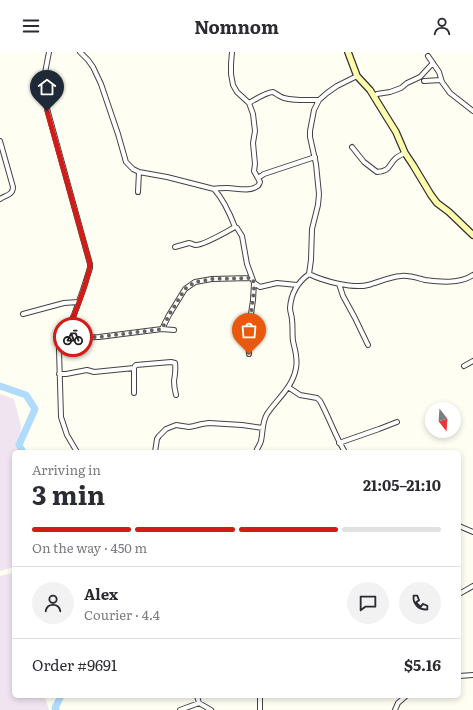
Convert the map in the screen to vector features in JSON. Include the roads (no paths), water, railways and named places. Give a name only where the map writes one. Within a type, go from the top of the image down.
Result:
[{"type":"street","points":[[49,52],[44,78],[43,94],[90,264],[83,290],[62,338],[59,350],[61,417],[67,435],[76,450]]},
{"type":"street","points":[[80,52],[93,67],[101,84],[126,162],[133,169],[139,172],[167,177],[214,189],[248,189],[256,187],[260,182],[254,171],[255,164],[253,143],[255,131],[253,114],[249,102],[236,92],[233,85],[231,69],[232,52]]},
{"type":"street","points":[[348,52],[358,76],[374,97],[396,132],[405,153],[431,195],[473,235]]},
{"type":"street","points":[[428,56],[439,72],[440,80],[450,93],[473,111]]},
{"type":"street","points":[[374,97],[377,94],[390,92],[401,88],[407,83],[420,77],[433,63]]},
{"type":"street","points":[[257,450],[261,441],[267,414],[288,387],[294,377],[297,366],[297,355],[293,339],[290,308],[292,297],[297,285],[309,274],[312,229],[319,199],[315,157],[310,141],[310,131],[314,110],[319,100],[337,86],[358,76]]},
{"type":"street","points":[[424,81],[440,80]]},
{"type":"street","points":[[249,102],[271,92],[294,100],[319,100]]},
{"type":"street","points":[[0,141],[13,190],[8,196],[0,199]]},
{"type":"street","points":[[352,147],[364,162],[377,172],[388,168],[397,157],[405,153]]},
{"type":"street","points":[[258,178],[264,174],[315,157]]},
{"type":"street","points":[[138,192],[139,172]]},
{"type":"street","points":[[214,189],[219,195],[235,227],[242,236],[247,264],[254,283],[248,334],[249,354]]},
{"type":"street","points":[[175,247],[189,243],[196,246],[200,245],[235,227]]},
{"type":"street","points":[[309,274],[316,278],[339,284],[363,286],[401,276],[451,281],[468,278],[473,275]]},
{"type":"street","points":[[162,329],[185,289],[195,282],[212,279],[252,278]]},
{"type":"street","points":[[254,283],[260,287],[277,283],[297,285]]},
{"type":"street","points":[[339,284],[343,296],[368,345]]},
{"type":"street","points":[[23,314],[64,303],[78,302]]},
{"type":"street","points":[[62,338],[99,337],[162,329],[174,330]]},
{"type":"street","points":[[464,366],[473,361]]},
{"type":"street","points":[[59,374],[86,370],[94,372],[134,368],[136,365],[172,362],[175,365],[176,374],[174,382],[176,395]]},
{"type":"street","points":[[134,368],[134,393]]},
{"type":"street","points":[[288,387],[300,395],[320,400],[339,443],[344,450]]},
{"type":"street","points":[[339,443],[379,430],[397,422]]},
{"type":"street","points":[[155,450],[159,436],[166,429],[176,425],[189,427],[209,423],[263,428]]},
{"type":"street","points":[[461,527],[473,532]]},
{"type":"street","points":[[461,593],[473,586]]},
{"type":"street","points":[[461,676],[473,675]]},
{"type":"street","points":[[198,698],[199,703],[211,710]]},
{"type":"street","points":[[260,698],[260,710]]},
{"type":"street","points":[[395,710],[398,703],[404,698]]},
{"type":"street","points":[[180,710],[199,703]]},
{"type":"waterway","points":[[0,386],[26,395],[35,409],[19,445],[22,450]]},
{"type":"waterway","points":[[56,710],[55,708],[60,698]]}]
